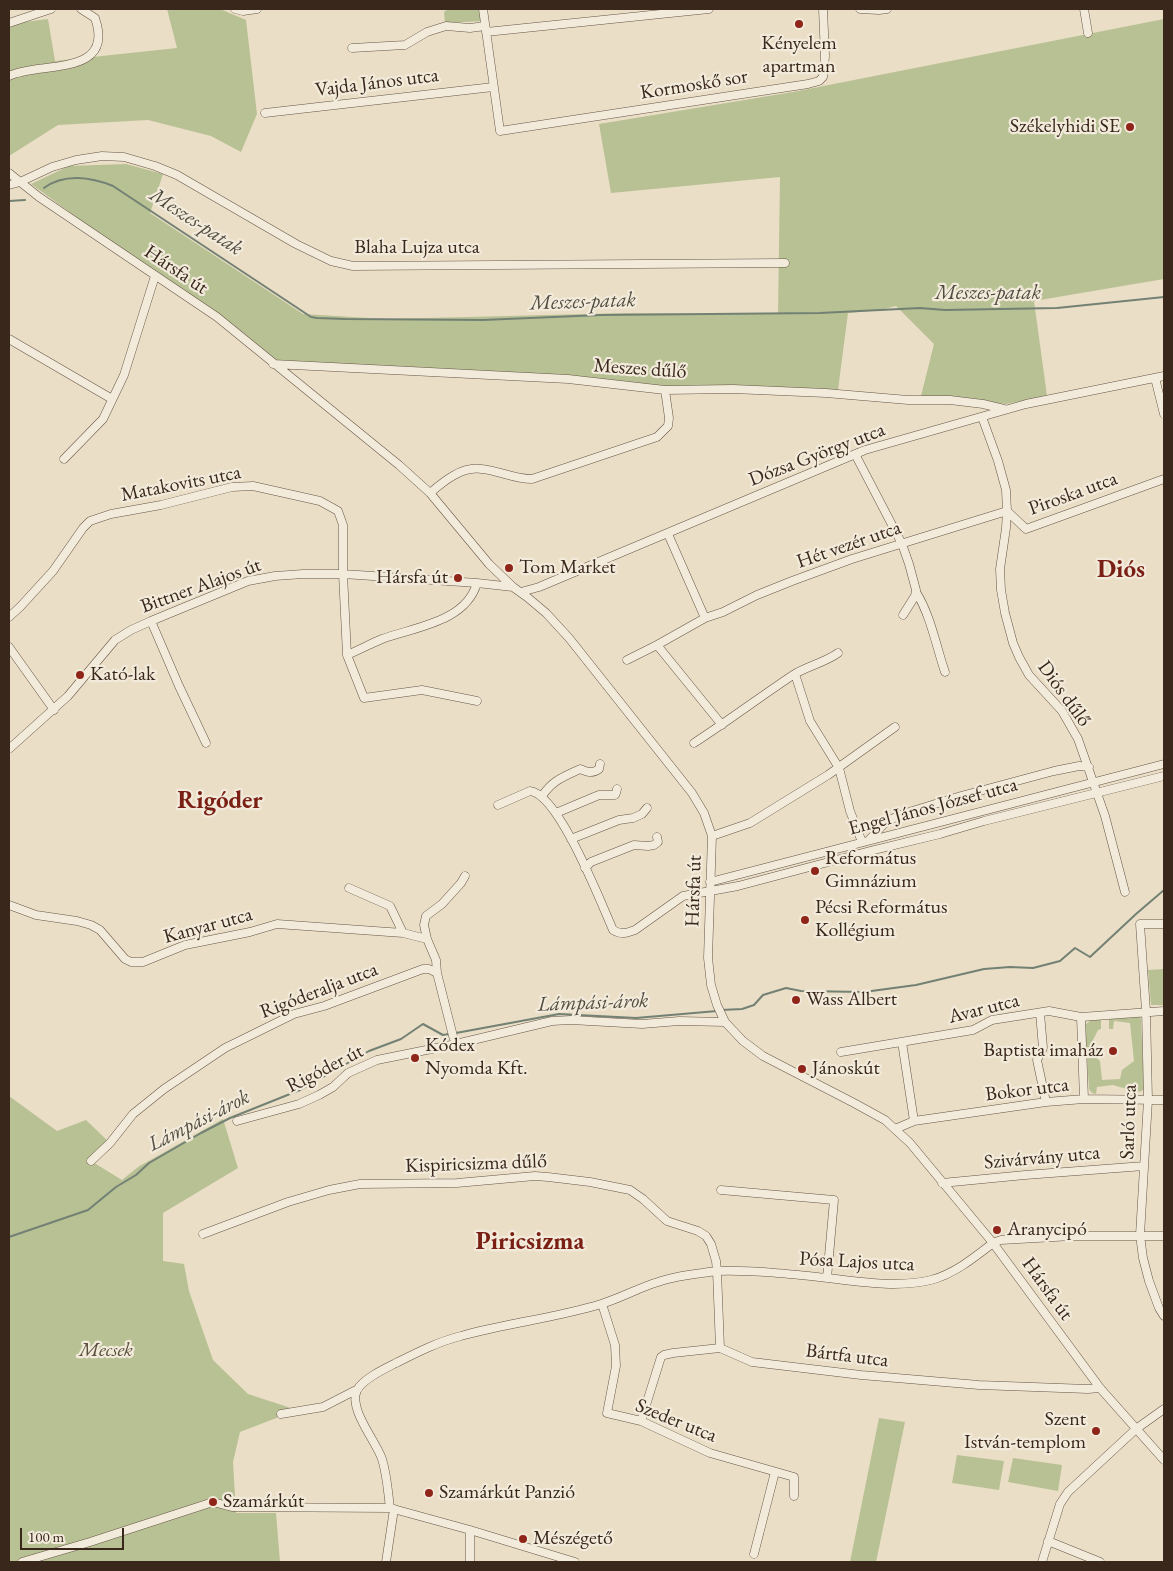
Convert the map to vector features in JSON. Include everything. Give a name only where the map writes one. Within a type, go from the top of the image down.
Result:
[{"type":"street","points":[[9,23],[51,9]]},
{"type":"street","points":[[9,76],[23,71],[68,65],[86,58],[93,51],[99,36],[94,18],[81,9]]},
{"type":"street","points":[[236,9],[243,11],[257,9]]},
{"type":"street","points":[[483,9],[493,87]]},
{"type":"street","points":[[352,48],[405,45],[427,32],[446,26],[485,29],[709,9]]},
{"type":"street","name":"Kormoskő sor","points":[[493,87],[500,131],[808,84],[819,81],[823,77],[825,56],[823,9]]},
{"type":"street","points":[[860,9],[888,9]]},
{"type":"street","points":[[1084,9],[1088,34]]},
{"type":"street","name":"Vajda János utca","points":[[265,113],[493,87]]},
{"type":"street","name":"Blaha Lujza utca","points":[[9,185],[52,167],[76,160],[102,156],[124,157],[177,175],[296,244],[331,261],[353,266],[785,263]]},
{"type":"street","name":"Hársfa út","points":[[9,173],[155,276],[217,317],[399,465],[430,493],[489,564],[513,587],[546,613],[569,638],[692,793],[704,813],[712,836],[708,958],[716,1006],[724,1019],[743,1041],[763,1056],[885,1120],[910,1143],[993,1243],[1100,1388],[1164,1460]]},
{"type":"street","points":[[64,459],[104,419],[124,375],[155,276]]},
{"type":"street","points":[[9,339],[112,399]]},
{"type":"street","name":"Meszes dűlő","points":[[273,364],[568,379],[665,390],[733,389],[826,393],[908,400],[950,400],[1004,409]]},
{"type":"street","name":"Dózsa György utca","points":[[521,592],[539,587],[668,534],[865,450],[1004,409],[1164,376]]},
{"type":"street","points":[[1155,378],[1164,414]]},
{"type":"street","points":[[430,493],[445,481],[475,468],[520,479],[532,479],[656,437],[668,426],[665,390]]},
{"type":"street","name":"Piroska utca","points":[[982,417],[1006,490],[1007,511],[1026,529],[1164,479]]},
{"type":"street","points":[[855,454],[902,544],[916,592],[922,602],[944,672]]},
{"type":"street","name":"Matakovits utca","points":[[9,617],[53,571],[90,521],[111,514],[161,505],[232,487],[253,486],[276,491],[320,502],[338,511],[343,525],[343,574]]},
{"type":"street","name":"Hét vezér utca","points":[[627,660],[657,646],[705,618],[792,581],[852,559],[1007,511]]},
{"type":"street","name":"Diós dűlő","points":[[1007,511],[1000,569],[1004,605],[1013,643],[1029,675],[1062,711],[1078,739],[1094,782],[1125,892]]},
{"type":"street","points":[[668,534],[705,618]]},
{"type":"street","points":[[343,574],[347,655],[364,698],[422,690],[477,701]]},
{"type":"street","name":"Bittner Alajos út","points":[[9,749],[54,710],[85,677],[115,640],[151,621],[248,581],[284,576],[343,574],[513,587]]},
{"type":"street","points":[[347,655],[382,640],[435,622],[455,612],[472,597],[477,583]]},
{"type":"street","points":[[903,615],[909,608],[916,592]]},
{"type":"street","points":[[151,621],[206,743]]},
{"type":"street","points":[[657,646],[722,725]]},
{"type":"street","points":[[9,647],[54,710]]},
{"type":"street","points":[[694,743],[795,674],[830,659],[838,653]]},
{"type":"street","points":[[795,674],[810,721],[839,768],[850,812],[865,841],[887,821],[906,813],[1054,771],[1079,766],[1088,767]]},
{"type":"street","points":[[712,836],[750,822],[839,768],[895,727]]},
{"type":"street","points":[[542,796],[551,784],[557,780],[580,769],[590,773],[595,772],[599,769],[600,764]]},
{"type":"street","name":"Engel János József utca","points":[[710,882],[1164,764]]},
{"type":"street","name":"Engel János József utca","points":[[585,868],[614,930],[619,933],[627,933],[683,896],[738,886],[1164,776]]},
{"type":"street","points":[[556,813],[599,795],[615,795],[617,789]]},
{"type":"street","points":[[498,805],[530,791],[542,796],[556,813],[585,868],[591,862],[634,845],[654,845],[658,842],[657,838]]},
{"type":"street","points":[[571,840],[612,822],[633,818],[642,814],[647,808]]},
{"type":"street","points":[[456,1044],[437,973],[436,960],[427,939],[424,925],[426,916],[442,904],[465,876]]},
{"type":"street","points":[[349,888],[390,906],[403,933]]},
{"type":"street","name":"Kanyar utca","points":[[9,905],[36,915],[91,925],[100,930],[125,959],[131,962],[143,962],[186,945],[250,932],[277,924],[403,933],[427,939]]},
{"type":"street","name":"Sarló utca","points":[[1164,924],[1140,924],[1146,1011],[1148,1100],[1140,1235],[1149,1281],[1164,1316]]},
{"type":"street","name":"Rigóderalja utca","points":[[91,1161],[110,1143],[133,1114],[164,1089],[225,1048],[294,1014],[324,1006],[423,969],[429,969],[437,973]]},
{"type":"street","name":"Avar utca","points":[[841,1052],[973,1030],[992,1020],[1049,1011],[1081,1017],[1164,1011]]},
{"type":"street","points":[[1040,1013],[1043,1048],[1037,1060],[1046,1102]]},
{"type":"street","points":[[1081,1017],[1084,1099]]},
{"type":"street","name":"Rigóder út","points":[[237,1121],[299,1104],[333,1087],[348,1073],[377,1060],[456,1044],[552,1021],[571,1020],[642,1024],[679,1020],[724,1019]]},
{"type":"street","points":[[902,1042],[914,1121]]},
{"type":"street","name":"Bokor utca","points":[[895,1129],[914,1121],[1046,1102],[1084,1099],[1164,1100]]},
{"type":"street","name":"Szivárvány utca","points":[[942,1183],[1144,1166]]},
{"type":"street","name":"Kispiricsizma dűlő","points":[[203,1234],[288,1202],[329,1190],[360,1184],[457,1183],[536,1176],[590,1182],[630,1190],[667,1221],[698,1231],[706,1236],[711,1244],[717,1271],[720,1348]]},
{"type":"street","points":[[721,1190],[834,1200],[827,1278]]},
{"type":"street","name":"Pósa Lajos utca","points":[[717,1271],[742,1270],[879,1282],[916,1283],[951,1272],[993,1243],[1001,1240],[1072,1236],[1164,1236]]},
{"type":"street","points":[[281,1414],[323,1407],[358,1389],[382,1370],[434,1345],[461,1336],[602,1304],[656,1282],[677,1276],[717,1271]]},
{"type":"street","name":"Szeder utca","points":[[602,1304],[615,1346],[616,1366],[607,1413],[642,1421],[710,1452],[794,1477],[794,1496]]},
{"type":"street","name":"Bártfa utca","points":[[642,1421],[660,1357],[673,1352],[720,1348],[752,1362],[912,1380],[979,1385],[1100,1388]]},
{"type":"street","points":[[358,1389],[356,1406],[382,1458],[392,1508],[386,1562]]},
{"type":"street","points":[[1042,1562],[1060,1504],[1068,1492],[1136,1428],[1164,1408]]},
{"type":"street","points":[[754,1554],[775,1472]]},
{"type":"street","points":[[22,1562],[213,1502],[232,1507],[392,1508],[574,1562]]},
{"type":"street","points":[[470,1530],[470,1562]]},
{"type":"street","points":[[1048,1541],[1100,1562]]},
{"type":"green space","points":[[167,9],[220,9],[246,20],[257,114],[241,152],[211,136],[148,120],[58,125],[9,156],[9,24],[48,19],[55,61],[177,48]]},
{"type":"green space","points":[[448,9],[483,9],[484,21],[445,23],[444,12]]},
{"type":"green space","points":[[1164,19],[1164,279],[1034,301],[1047,396],[1006,404],[921,396],[934,344],[896,306],[880,310],[848,313],[838,390],[665,390],[273,360],[31,184],[69,166],[126,164],[163,174],[150,213],[303,314],[386,319],[627,313],[778,314],[780,177],[611,193],[599,124],[793,92]]},
{"type":"green space","points":[[1164,969],[1164,1005],[1151,1005],[1148,970]]},
{"type":"green space","points":[[1138,1014],[1141,1019],[1144,1088],[1142,1091],[1137,1092],[1113,1085],[1097,1087],[1096,1094],[1092,1093],[1089,1089],[1085,1025],[1091,1020],[1101,1019],[1101,1029],[1098,1030],[1090,1046],[1094,1049],[1093,1054],[1100,1061],[1102,1080],[1120,1079],[1122,1070],[1134,1061],[1130,1023],[1114,1021],[1113,1029],[1109,1029],[1109,1017]]},
{"type":"green space","name":"Mecsek","points":[[9,1096],[57,1131],[86,1120],[110,1143],[91,1161],[122,1180],[138,1167],[223,1119],[238,1168],[163,1213],[163,1261],[184,1264],[189,1291],[213,1360],[248,1394],[297,1410],[240,1432],[233,1462],[236,1513],[276,1513],[280,1562],[9,1562]]},
{"type":"green space","points":[[879,1418],[905,1422],[876,1562],[850,1562]]},
{"type":"green space","points":[[957,1455],[1004,1461],[999,1490],[952,1483]]},
{"type":"green space","points":[[1013,1458],[1062,1465],[1058,1491],[1008,1482]]},
{"type":"waterway","name":"Meszes-patak","points":[[44,188],[52,183],[69,178],[96,180],[113,186],[311,317],[317,318],[483,320],[601,315],[820,313],[920,308],[945,310],[1057,308],[1164,297]]},
{"type":"waterway","name":"Meszes-patak","points":[[9,201],[25,200]]},
{"type":"waterway","name":"Lámpási-árok","points":[[721,1010],[742,1009],[754,1005],[763,995],[786,988],[801,991],[864,992],[916,985],[984,969],[1033,968],[1060,961],[1075,948],[1090,957],[1164,890]]},
{"type":"waterway","name":"Lámpási-árok","points":[[456,1033],[559,1014],[636,1018],[717,1011]]},
{"type":"waterway","name":"Lámpási-árok","points":[[9,1237],[88,1210],[116,1187],[136,1175],[149,1163],[201,1133],[230,1118],[300,1090],[369,1051],[401,1039],[423,1024],[443,1035],[449,1034]]},
{"type":"place","name":"Kényelem apartman","points":[[799,24]]},
{"type":"place","name":"Székelyhidi SE","points":[[1130,127]]},
{"type":"place","name":"Tom Market","points":[[509,568]]},
{"type":"place","name":"Hársfa út","points":[[458,578]]},
{"type":"place","name":"Kató-lak","points":[[80,675]]},
{"type":"place","name":"Református Gimnázium","points":[[815,871]]},
{"type":"place","name":"Pécsi Református Kollégium","points":[[805,920]]},
{"type":"place","name":"Wass Albert","points":[[796,1000]]},
{"type":"place","name":"Baptista imaház","points":[[1113,1051]]},
{"type":"place","name":"Kódex Nyomda Kft.","points":[[415,1058]]},
{"type":"place","name":"Jánoskút","points":[[802,1069]]},
{"type":"place","name":"Aranycipó","points":[[997,1230]]},
{"type":"place","name":"Szent István-templom","points":[[1096,1431]]},
{"type":"place","name":"Szamárkút Panzió","points":[[429,1493]]},
{"type":"place","name":"Szamárkút","points":[[213,1502]]},
{"type":"place","name":"Mészégető","points":[[523,1539]]},
{"type":"district","name":"Diós","points":[[1121,570]]},
{"type":"district","name":"Rigóder","points":[[220,801]]},
{"type":"district","name":"Piricsizma","points":[[530,1242]]}]
